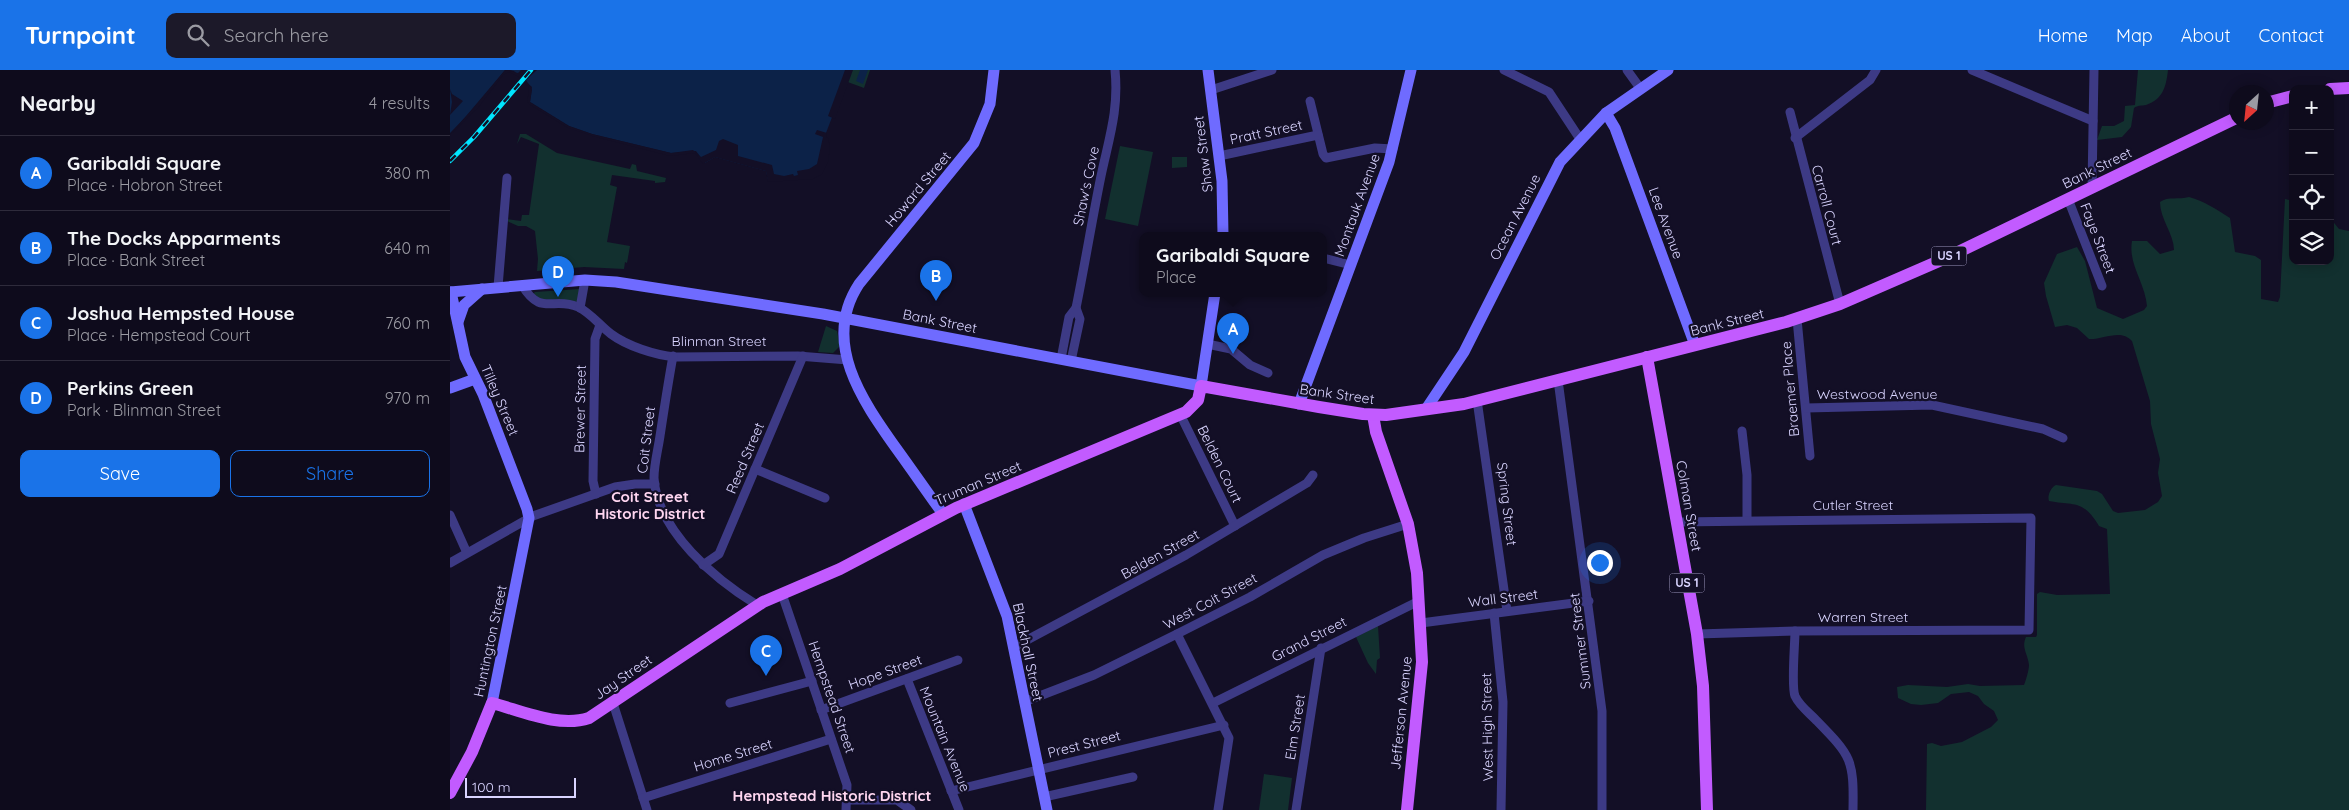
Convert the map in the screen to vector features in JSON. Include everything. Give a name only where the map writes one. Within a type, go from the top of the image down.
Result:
[{"type":"main road","name":"Howard Street","points":[[845,318],[850,301],[859,284],[974,142],[984,124],[990,104],[994,70]]},
{"type":"main road","name":"Shaw Street","points":[[1208,70],[1224,197],[1222,232]]},
{"type":"main road","name":"Montauk Avenue","points":[[1299,404],[1393,149],[1411,70]]},
{"type":"main road","name":"Ocean Avenue","points":[[1426,409],[1464,352],[1532,220],[1557,166],[1606,113],[1668,70]]},
{"type":"main road","points":[[2334,89],[2349,88]]},
{"type":"main road","points":[[2274,101],[2289,97]]},
{"type":"main road","name":"Lee Avenue","points":[[1606,113],[1615,128],[1695,345]]},
{"type":"main road","name":"Bank Street","points":[[451,292],[522,284],[585,280],[630,284],[845,318],[1201,386],[1372,415],[1426,409],[1478,400],[1797,319],[1840,304],[1950,256],[2229,121]]},
{"type":"main road","points":[[458,326],[464,305],[473,295],[484,288]]},
{"type":"main road","name":"Tilley Street","points":[[451,292],[465,357],[483,394],[529,518]]},
{"type":"main road","points":[[1201,386],[1214,297]]},
{"type":"main road","points":[[845,318],[844,338],[848,360],[864,401],[942,514]]},
{"type":"main road","name":"Colman Street","points":[[1647,357],[1697,634],[1703,686],[1707,810]]},
{"type":"main road","points":[[450,388],[475,379]]},
{"type":"main road","name":"Truman Street","points":[[757,605],[840,569],[964,504],[1180,414],[1195,405],[1201,386]]},
{"type":"main road","name":"Jefferson Avenue","points":[[1372,415],[1376,432],[1408,524],[1418,573],[1422,662],[1407,810]]},
{"type":"main road","name":"Blackhall Street","points":[[964,504],[1004,605],[1047,810]]},
{"type":"main road","name":"Huntington Street","points":[[450,793],[469,758],[492,703],[529,518]]},
{"type":"main road","name":"Jay Street","points":[[492,703],[548,718],[571,721],[589,718],[757,605]]},
{"type":"street","name":"Shaw's Cove","points":[[1066,360],[1080,319],[1076,308],[1104,161],[1114,126],[1117,96],[1115,70]]},
{"type":"street","points":[[1211,90],[1272,70]]},
{"type":"street","points":[[1504,70],[1549,92],[1580,139]]},
{"type":"street","points":[[1627,70],[1640,88]]},
{"type":"street","points":[[1796,138],[1870,80],[1876,70]]},
{"type":"street","points":[[1972,70],[2093,121]]},
{"type":"street","points":[[2092,188],[2094,70]]},
{"type":"street","points":[[1310,102],[1323,156],[1327,158],[1374,148],[1393,149]]},
{"type":"street","name":"Carroll Court","points":[[1790,112],[1840,304]]},
{"type":"street","name":"Pratt Street","points":[[1219,156],[1318,135]]},
{"type":"street","points":[[498,287],[507,178]]},
{"type":"street","name":"Faye Street","points":[[2068,199],[2102,286]]},
{"type":"street","points":[[1327,259],[1351,265]]},
{"type":"street","points":[[522,284],[528,295],[537,302],[580,308],[585,280]]},
{"type":"street","name":"Blinman Street","points":[[580,308],[612,335],[626,342],[672,356],[804,356],[848,360]]},
{"type":"street","name":"Braemer Place","points":[[1797,319],[1810,456]]},
{"type":"street","name":"Brewer Street","points":[[596,494],[593,481],[594,339],[600,325]]},
{"type":"street","points":[[1207,344],[1231,349],[1250,365],[1268,373]]},
{"type":"street","name":"Coit Street","points":[[672,356],[656,463],[655,484],[658,498],[672,525],[692,553],[723,583],[757,605]]},
{"type":"street","name":"Reed Street","points":[[704,564],[719,554],[804,356]]},
{"type":"street","name":"Summer Street","points":[[1558,380],[1589,601],[1602,711],[1602,810]]},
{"type":"street","name":"Spring Street","points":[[1478,400],[1507,611]]},
{"type":"street","name":"Westwood Avenue","points":[[1806,408],[1932,405],[2043,428],[2063,438]]},
{"type":"street","name":"Belden Court","points":[[1180,414],[1235,526]]},
{"type":"street","points":[[1742,431],[1747,476],[1747,520]]},
{"type":"street","points":[[755,469],[825,498]]},
{"type":"street","name":"Belden Street","points":[[1014,647],[1131,586],[1306,483],[1313,475]]},
{"type":"street","points":[[450,563],[529,518],[625,485],[655,484]]},
{"type":"street","points":[[450,515],[467,553]]},
{"type":"street","name":"Cutler Street","points":[[1676,522],[2031,518],[2029,630]]},
{"type":"street","name":"West Coit Street","points":[[1024,702],[1080,682],[1177,634],[1250,597],[1323,554],[1408,524]]},
{"type":"street","name":"Hempstead Street","points":[[782,594],[847,785],[848,800],[846,810]]},
{"type":"street","name":"Grand Street","points":[[1213,702],[1419,600]]},
{"type":"street","name":"Wall Street","points":[[1420,623],[1589,601]]},
{"type":"street","name":"West High Street","points":[[1494,614],[1503,702],[1501,810]]},
{"type":"street","name":"Warren Street","points":[[1697,634],[1795,631],[2029,630]]},
{"type":"street","points":[[1795,631],[1794,694],[1800,704],[1840,744],[1848,757],[1853,778],[1853,810]]},
{"type":"street","points":[[1177,634],[1230,738],[1218,810]]},
{"type":"street","name":"Elm Street","points":[[1296,810],[1322,648]]},
{"type":"street","name":"Hope Street","points":[[821,710],[958,660]]},
{"type":"street","name":"Mountain Avenue","points":[[907,679],[959,810]]},
{"type":"street","points":[[730,703],[812,681]]},
{"type":"street","points":[[613,703],[646,810]]},
{"type":"street","name":"Prest Street","points":[[951,791],[1224,725]]},
{"type":"street","name":"Home Street","points":[[643,798],[831,739]]},
{"type":"street","points":[[1044,796],[1133,777]]},
{"type":"street","points":[[848,800],[897,800],[911,810]]},
{"type":"green space","points":[[847,70],[870,70],[864,88],[845,81]]},
{"type":"green space","points":[[2138,70],[2168,70],[2163,92],[2152,102],[2134,108],[2131,127],[2122,137],[2097,140],[2102,126],[2114,126],[2124,121],[2125,106],[2135,105]]},
{"type":"green space","points":[[520,134],[526,134],[557,153],[630,169],[632,164],[636,165],[637,171],[666,178],[665,182],[655,183],[655,181],[612,175],[610,185],[617,187],[607,242],[630,246],[624,269],[584,267],[537,271],[538,259],[535,231],[526,226],[518,226],[507,221],[507,219],[521,221],[522,215],[529,215],[539,144],[521,137],[517,144]]},
{"type":"green space","points":[[1120,146],[1153,152],[1138,226],[1105,219]]},
{"type":"green space","points":[[1172,157],[1187,157],[1187,167],[1172,168]]},
{"type":"green space","points":[[2189,197],[2205,203],[2230,218],[2235,252],[2255,256],[2261,260],[2261,299],[2278,302],[2280,297],[2285,199],[2289,200],[2289,265],[2334,265],[2334,223],[2339,229],[2349,231],[2349,810],[1926,810],[1927,744],[1932,743],[1941,746],[1962,742],[1991,727],[1998,720],[1994,711],[1984,704],[1978,696],[1969,692],[1951,694],[1938,703],[1921,705],[1911,704],[1898,698],[1897,687],[1908,685],[1947,687],[1968,684],[1980,686],[2024,685],[2029,665],[2024,648],[2026,637],[2036,637],[2037,635],[2037,594],[2040,592],[2057,595],[2110,594],[2107,529],[2099,526],[2088,511],[2077,505],[2049,501],[2051,490],[2056,485],[2097,491],[2102,494],[2113,511],[2118,513],[2145,510],[2158,502],[2162,496],[2158,473],[2160,459],[2151,424],[2150,401],[2132,341],[2122,335],[2089,339],[2077,328],[2067,325],[2055,327],[2044,283],[2057,254],[2077,247],[2085,261],[2097,308],[2123,319],[2144,310],[2147,306],[2146,297],[2132,258],[2132,241],[2147,241],[2160,254],[2174,250],[2160,202],[2166,199]]},
{"type":"green space","points":[[580,289],[578,302],[539,299],[533,294],[535,292]]},
{"type":"green space","points":[[826,326],[837,331],[840,346],[833,353],[818,352]]},
{"type":"green space","points":[[1378,626],[1380,658],[1377,660],[1376,674],[1368,663],[1356,637]]},
{"type":"green space","points":[[1264,774],[1292,778],[1288,810],[1259,810]]},
{"type":"water","points":[[450,70],[505,70],[476,106],[450,133]]},
{"type":"water","points":[[510,70],[850,70],[826,133],[819,173],[768,180],[766,171],[715,157],[705,163],[696,151],[671,153],[592,134],[569,126],[530,102],[532,87],[514,71]]},
{"type":"water","points":[[860,70],[868,70],[863,84],[856,81]]},
{"type":"pier","points":[[505,70],[518,73],[521,70],[537,70],[526,80],[532,90],[530,102],[569,126],[592,134],[671,153],[693,150],[701,157],[716,150],[719,141],[723,139],[738,145],[738,156],[772,165],[774,174],[784,176],[793,174],[794,176],[798,175],[797,171],[809,169],[817,164],[823,137],[815,134],[817,130],[827,133],[826,137],[830,147],[828,162],[822,174],[813,179],[768,182],[766,171],[715,157],[703,164],[695,153],[670,156],[592,136],[568,128],[529,104],[527,101],[528,86],[517,76],[509,72],[503,75],[478,108],[450,135]]},
{"type":"pier","points":[[845,70],[853,70],[835,119],[828,116]]},
{"type":"pier","points":[[450,89],[452,94],[463,101],[450,115],[452,102]]},
{"type":"railway","points":[[450,161],[474,137],[531,70]]},
{"type":"place","name":"Perkins Green","points":[[558,297]]},
{"type":"place","name":"The Docks Apparments","points":[[936,301]]},
{"type":"place","name":"Garibaldi Square","points":[[1233,354]]},
{"type":"place","name":"Joshua Hempsted House","points":[[766,676]]},
{"type":"district","name":"Coit Street Historic District","points":[[650,506]]},
{"type":"district","name":"Hempstead Historic District","points":[[832,796]]}]
